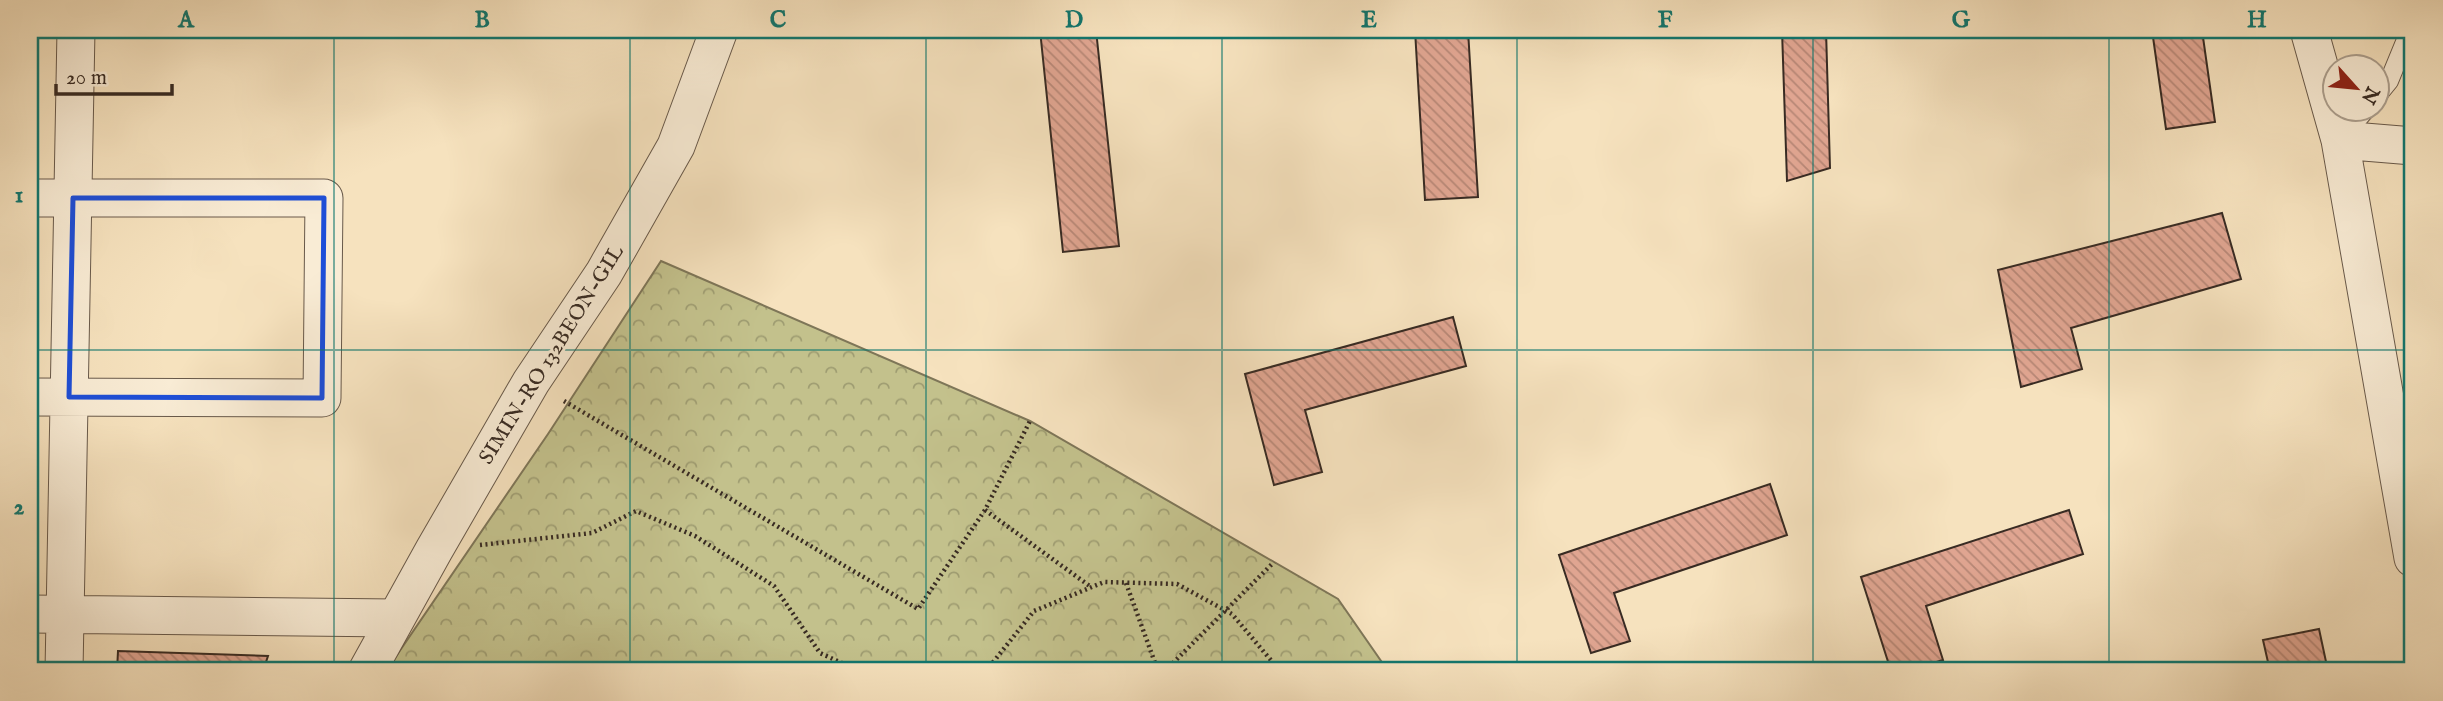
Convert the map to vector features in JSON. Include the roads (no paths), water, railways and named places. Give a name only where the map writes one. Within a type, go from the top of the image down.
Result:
[{"type":"street","points":[[64,671],[47,614],[69,397],[76,30]]},
{"type":"street","name":"SIMIN-RO 132BEON-GIL","points":[[367,671],[531,382],[604,273],[676,146],[719,30]]},
{"type":"street","points":[[2309,30],[2340,140],[2413,558]]},
{"type":"street","points":[[2340,140],[2413,146]]},
{"type":"street","points":[[30,198],[324,198],[322,398],[30,397]]},
{"type":"street","points":[[47,614],[395,618]]},
{"type":"lane","points":[[2390,79],[2410,30]]},
{"type":"lane","points":[[2340,140],[2355,122]]}]
